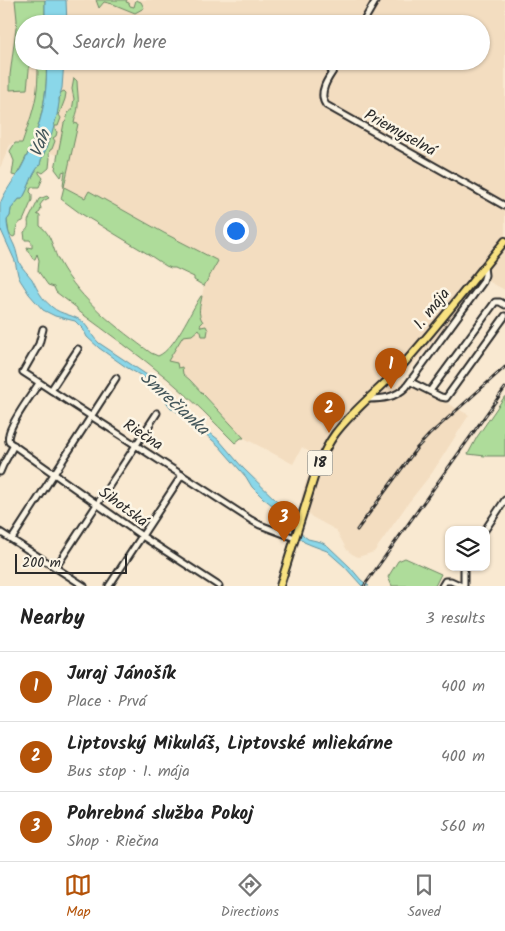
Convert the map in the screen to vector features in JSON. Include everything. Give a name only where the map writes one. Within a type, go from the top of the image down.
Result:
[{"type":"main road","name":"1. mája","points":[[295,537],[317,468],[327,446],[344,422],[408,360],[505,242]]},
{"type":"main road","name":"18","points":[[280,586],[295,537]]},
{"type":"street","points":[[367,15],[376,0]]},
{"type":"street","name":"Priemyselná","points":[[335,70],[323,91],[322,99],[326,105],[505,206]]},
{"type":"street","points":[[368,399],[387,398],[402,391],[410,382],[483,282],[485,275],[484,267]]},
{"type":"street","points":[[430,391],[495,302],[505,305]]},
{"type":"street","points":[[410,382],[446,398],[505,317]]},
{"type":"street","name":"Riečna","points":[[43,329],[39,344],[23,372],[251,520],[295,537]]},
{"type":"street","points":[[51,390],[78,349]]},
{"type":"street","points":[[12,539],[116,378]]},
{"type":"street","points":[[0,472],[14,445],[9,440],[9,433],[39,383]]},
{"type":"street","points":[[383,385],[383,392],[387,398]]},
{"type":"street","points":[[56,567],[157,413]]},
{"type":"street","name":"Sihotská","points":[[14,445],[142,536],[219,586]]},
{"type":"street","points":[[109,586],[182,476]]},
{"type":"street","points":[[488,526],[505,500]]},
{"type":"street","points":[[0,532],[84,586]]},
{"type":"street","points":[[442,586],[445,581],[449,580],[463,586],[464,571]]},
{"type":"shaded area","points":[[0,0],[505,0],[505,290],[486,280],[401,378],[469,415],[432,473],[374,552],[358,557],[352,554],[347,550],[336,530],[312,517],[300,506],[302,493],[315,456],[302,447],[293,464],[244,438],[191,380],[168,361],[200,306],[204,286],[217,261],[89,191],[85,198],[64,187],[70,159],[15,142],[10,145],[0,168]]},
{"type":"green space","points":[[15,0],[45,0],[45,15],[16,15]]},
{"type":"green space","points":[[96,0],[127,0],[126,2],[130,6],[134,7],[136,0],[141,2],[144,8],[135,13],[104,2],[99,8]]},
{"type":"green space","points":[[15,36],[15,70],[29,70],[27,89],[10,90]]},
{"type":"green space","points":[[38,70],[46,70],[40,121],[30,149],[16,176],[12,175],[14,161],[10,151],[15,143],[22,143],[35,103]]},
{"type":"green space","points":[[74,78],[77,81],[78,110],[74,123],[78,124],[64,187],[65,171],[62,172],[61,177],[55,169],[64,123],[68,113],[72,110]]},
{"type":"green space","points":[[64,91],[66,93],[65,99],[59,115],[61,118],[58,126],[55,126],[57,132],[53,138],[55,141],[49,154],[49,168],[43,173],[39,171],[43,178],[39,187],[31,187],[32,200],[23,221],[18,225],[13,237],[9,234],[7,220],[11,209],[19,199],[22,199],[34,173],[40,165],[57,115],[60,93]]},
{"type":"green space","points":[[64,187],[85,198],[89,191],[218,261],[204,286],[194,280],[194,277],[166,266],[80,213],[61,199]]},
{"type":"green space","points":[[47,196],[49,198],[40,205],[40,212],[37,214],[40,216],[40,226],[47,233],[58,259],[69,277],[89,302],[125,334],[151,353],[158,356],[170,346],[202,296],[200,313],[203,322],[200,325],[201,327],[206,326],[208,330],[207,336],[202,336],[199,329],[192,335],[183,336],[168,361],[177,363],[178,368],[182,367],[183,374],[244,438],[235,443],[168,379],[77,310],[77,308],[56,292],[54,287],[48,285],[38,271],[39,260],[37,254],[35,259],[33,259],[28,251],[27,247],[32,248],[32,243],[30,240],[25,240],[24,232],[28,228],[28,221],[39,199]]},
{"type":"green space","points":[[505,396],[505,456],[468,454],[477,437]]},
{"type":"green space","points":[[405,558],[441,574],[435,586],[392,586],[388,577],[398,561]]},
{"type":"water","points":[[45,0],[66,0],[67,15],[45,15]]},
{"type":"water","name":"Váh","points":[[46,70],[63,70],[57,115],[40,165],[34,173],[22,199],[19,199],[11,209],[7,220],[9,233],[20,264],[48,304],[59,312],[75,317],[83,322],[99,343],[162,385],[172,403],[219,440],[243,468],[281,505],[304,536],[328,546],[369,586],[362,586],[327,551],[304,542],[280,511],[252,487],[246,477],[219,446],[187,418],[171,408],[158,387],[99,348],[87,337],[83,329],[75,321],[55,316],[43,310],[20,280],[15,261],[1,230],[0,232],[0,205],[27,156],[37,130],[44,103]]},
{"type":"railway","points":[[357,530],[416,449],[505,367]]},
{"type":"railway","points":[[364,586],[505,388]]},
{"type":"place","name":"Juraj Jánošík","points":[[391,389]]},
{"type":"place","name":"Liptovský Mikuláš, Liptovské mliekárne","points":[[329,433]]},
{"type":"place","name":"Pohrebná služba Pokoj","points":[[284,542]]},
{"type":"water label","name":"Smrečianka","points":[[174,404]]}]
